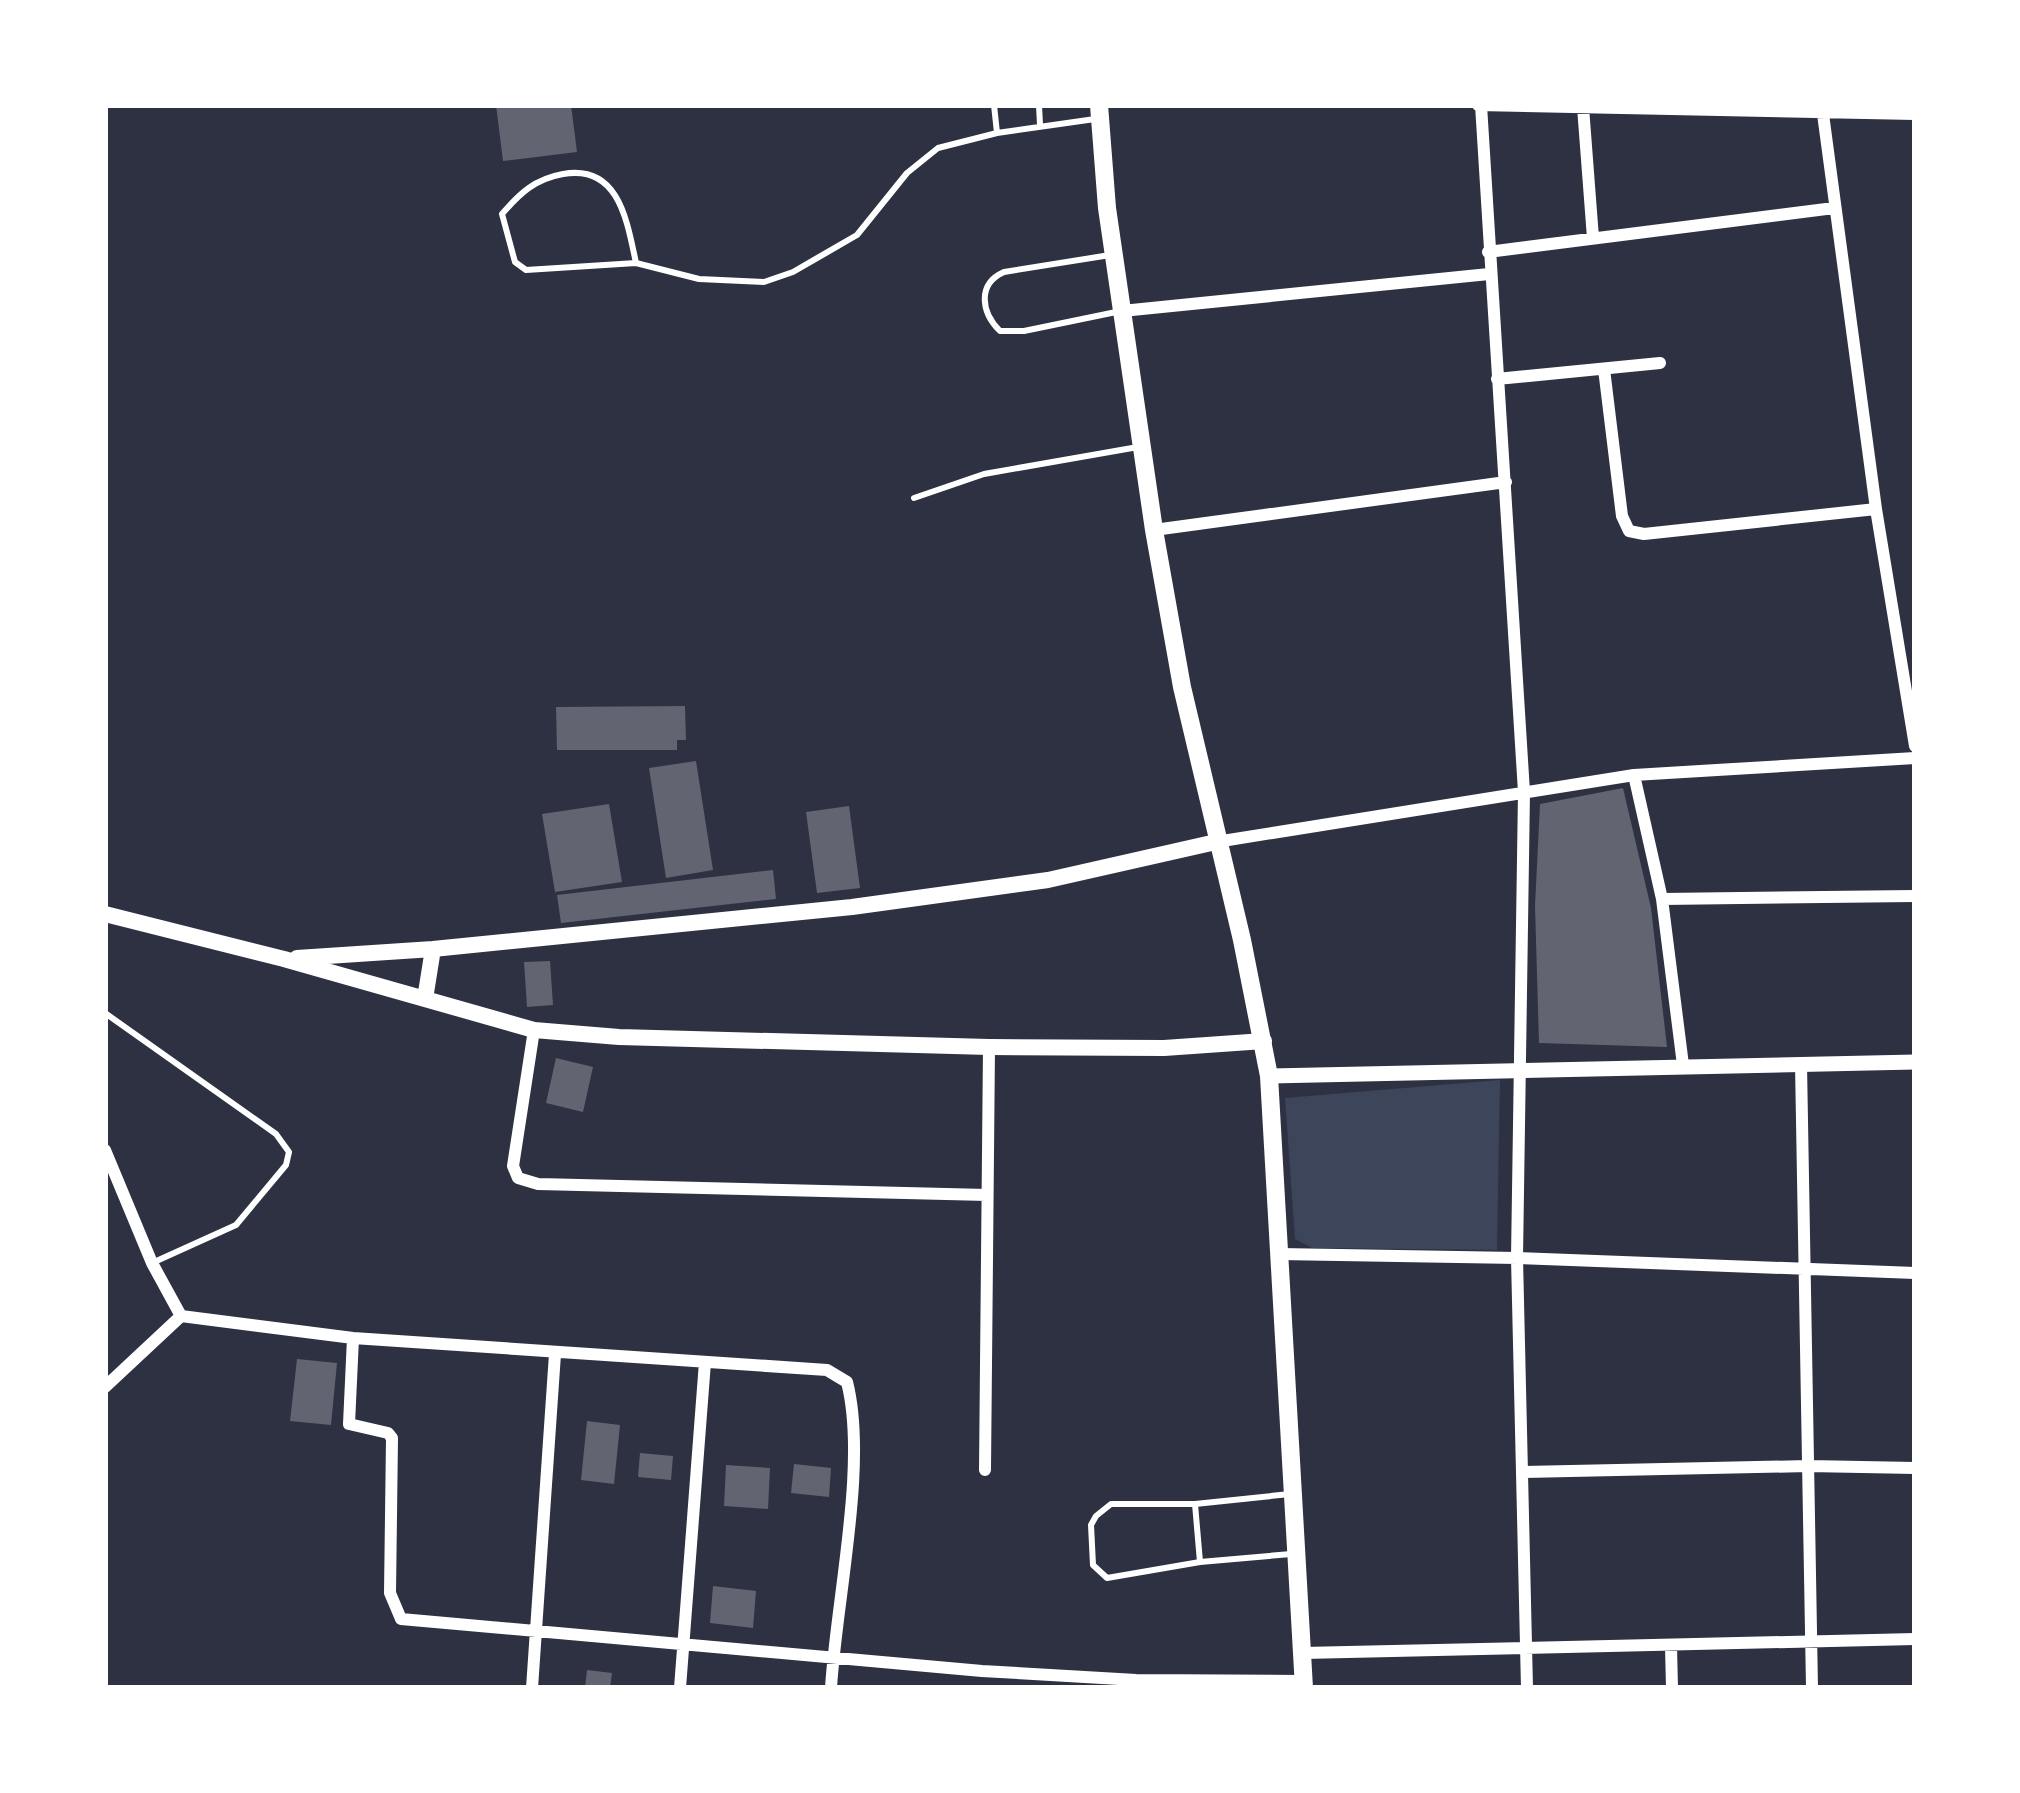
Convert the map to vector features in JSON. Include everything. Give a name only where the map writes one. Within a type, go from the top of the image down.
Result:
[{"type":"main road","points":[[1100,111],[1114,255],[1154,530],[1182,687],[1269,1076],[1304,1684]]},
{"type":"main road","points":[[284,958],[433,949],[852,908],[1048,880],[1216,842]]},
{"type":"main road","points":[[105,914],[284,958],[534,1030],[619,1037],[989,1047],[1164,1048],[1264,1041]]},
{"type":"main road","points":[[425,999],[433,949]]},
{"type":"street","points":[[1527,1688],[1517,1258],[1524,792],[1480,105],[1915,114]]},
{"type":"street","points":[[1583,107],[1593,238]]},
{"type":"street","points":[[1822,114],[1876,509],[1915,746]]},
{"type":"street","points":[[1488,251],[1834,208]]},
{"type":"street","points":[[1122,311],[1489,274]]},
{"type":"street","points":[[1497,379],[1660,363]]},
{"type":"street","points":[[1604,369],[1622,516],[1629,531],[1643,534],[1876,509]]},
{"type":"street","points":[[1154,530],[1506,482]]},
{"type":"street","points":[[1216,842],[1634,775],[1915,758]]},
{"type":"street","points":[[1634,775],[1662,899],[1683,1065]]},
{"type":"street","points":[[1662,899],[1915,896]]},
{"type":"street","points":[[534,1030],[513,1166],[518,1178],[538,1184],[987,1195]]},
{"type":"street","points":[[985,1470],[989,1047]]},
{"type":"street","points":[[1269,1076],[1915,1062]]},
{"type":"street","points":[[1801,1064],[1812,1688]]},
{"type":"street","points":[[105,1150],[152,1263],[181,1316]]},
{"type":"street","points":[[1279,1254],[1915,1273]]},
{"type":"street","points":[[181,1316],[353,1338],[827,1370],[847,1382],[853,1404],[831,1688]]},
{"type":"street","points":[[105,1387],[181,1316]]},
{"type":"street","points":[[353,1338],[349,1424],[392,1438],[390,1593],[401,1619],[1135,1684],[1304,1684]]},
{"type":"street","points":[[532,1688],[555,1354]]},
{"type":"street","points":[[680,1688],[705,1362]]},
{"type":"street","points":[[1522,1472],[1915,1468]]},
{"type":"street","points":[[1303,1653],[1915,1639]]},
{"type":"street","points":[[1671,1646],[1672,1688]]},
{"type":"street","points":[[980,1688],[982,1670]]},
{"type":"lane","points":[[994,105],[997,133]]},
{"type":"lane","points":[[1039,105],[1040,125]]},
{"type":"lane","points":[[636,263],[621,205],[603,179],[581,171],[550,177],[524,189],[502,214],[514,262],[526,270],[636,263],[699,279],[764,282],[793,272],[857,235],[921,159],[938,148],[1100,111]]},
{"type":"lane","points":[[1114,255],[1004,272],[992,277],[985,288],[984,305],[1000,331],[1024,331],[1122,311]]},
{"type":"lane","points":[[914,498],[985,474],[1142,446]]},
{"type":"lane","points":[[105,1013],[276,1134],[289,1152],[286,1165],[236,1226],[152,1263]]},
{"type":"lane","points":[[1293,1494],[1196,1504],[1111,1504],[1091,1525],[1094,1565],[1099,1574],[1118,1578],[1200,1562],[1297,1553]]},
{"type":"lane","points":[[1196,1504],[1200,1562]]},
{"type":"shaded area","points":[[1500,1080],[1497,1250],[1312,1248],[1295,1239],[1285,1098]]},
{"type":"building","points":[[496,105],[571,105],[577,152],[503,161]]},
{"type":"building","points":[[685,706],[686,740],[677,740],[677,750],[557,750],[556,707]]},
{"type":"building","points":[[696,761],[713,870],[666,878],[649,768]]},
{"type":"building","points":[[1623,788],[1651,908],[1667,1047],[1539,1043],[1535,906],[1540,804]]},
{"type":"building","points":[[609,804],[622,882],[555,892],[542,814]]},
{"type":"building","points":[[849,806],[860,888],[817,893],[806,812]]},
{"type":"building","points":[[773,870],[776,899],[561,923],[557,895]]},
{"type":"building","points":[[550,961],[553,1005],[527,1007],[524,962]]},
{"type":"building","points":[[556,1058],[593,1067],[583,1112],[546,1103]]},
{"type":"building","points":[[297,1359],[337,1363],[331,1425],[290,1421]]},
{"type":"building","points":[[587,1421],[620,1425],[614,1484],[581,1480]]},
{"type":"building","points":[[640,1453],[673,1456],[671,1480],[638,1477]]},
{"type":"building","points":[[794,1464],[831,1468],[829,1497],[791,1493]]},
{"type":"building","points":[[726,1465],[770,1468],[768,1509],[724,1506]]},
{"type":"building","points":[[713,1586],[756,1591],[753,1628],[710,1623]]},
{"type":"building","points":[[587,1670],[612,1673],[610,1688],[585,1688]]}]
